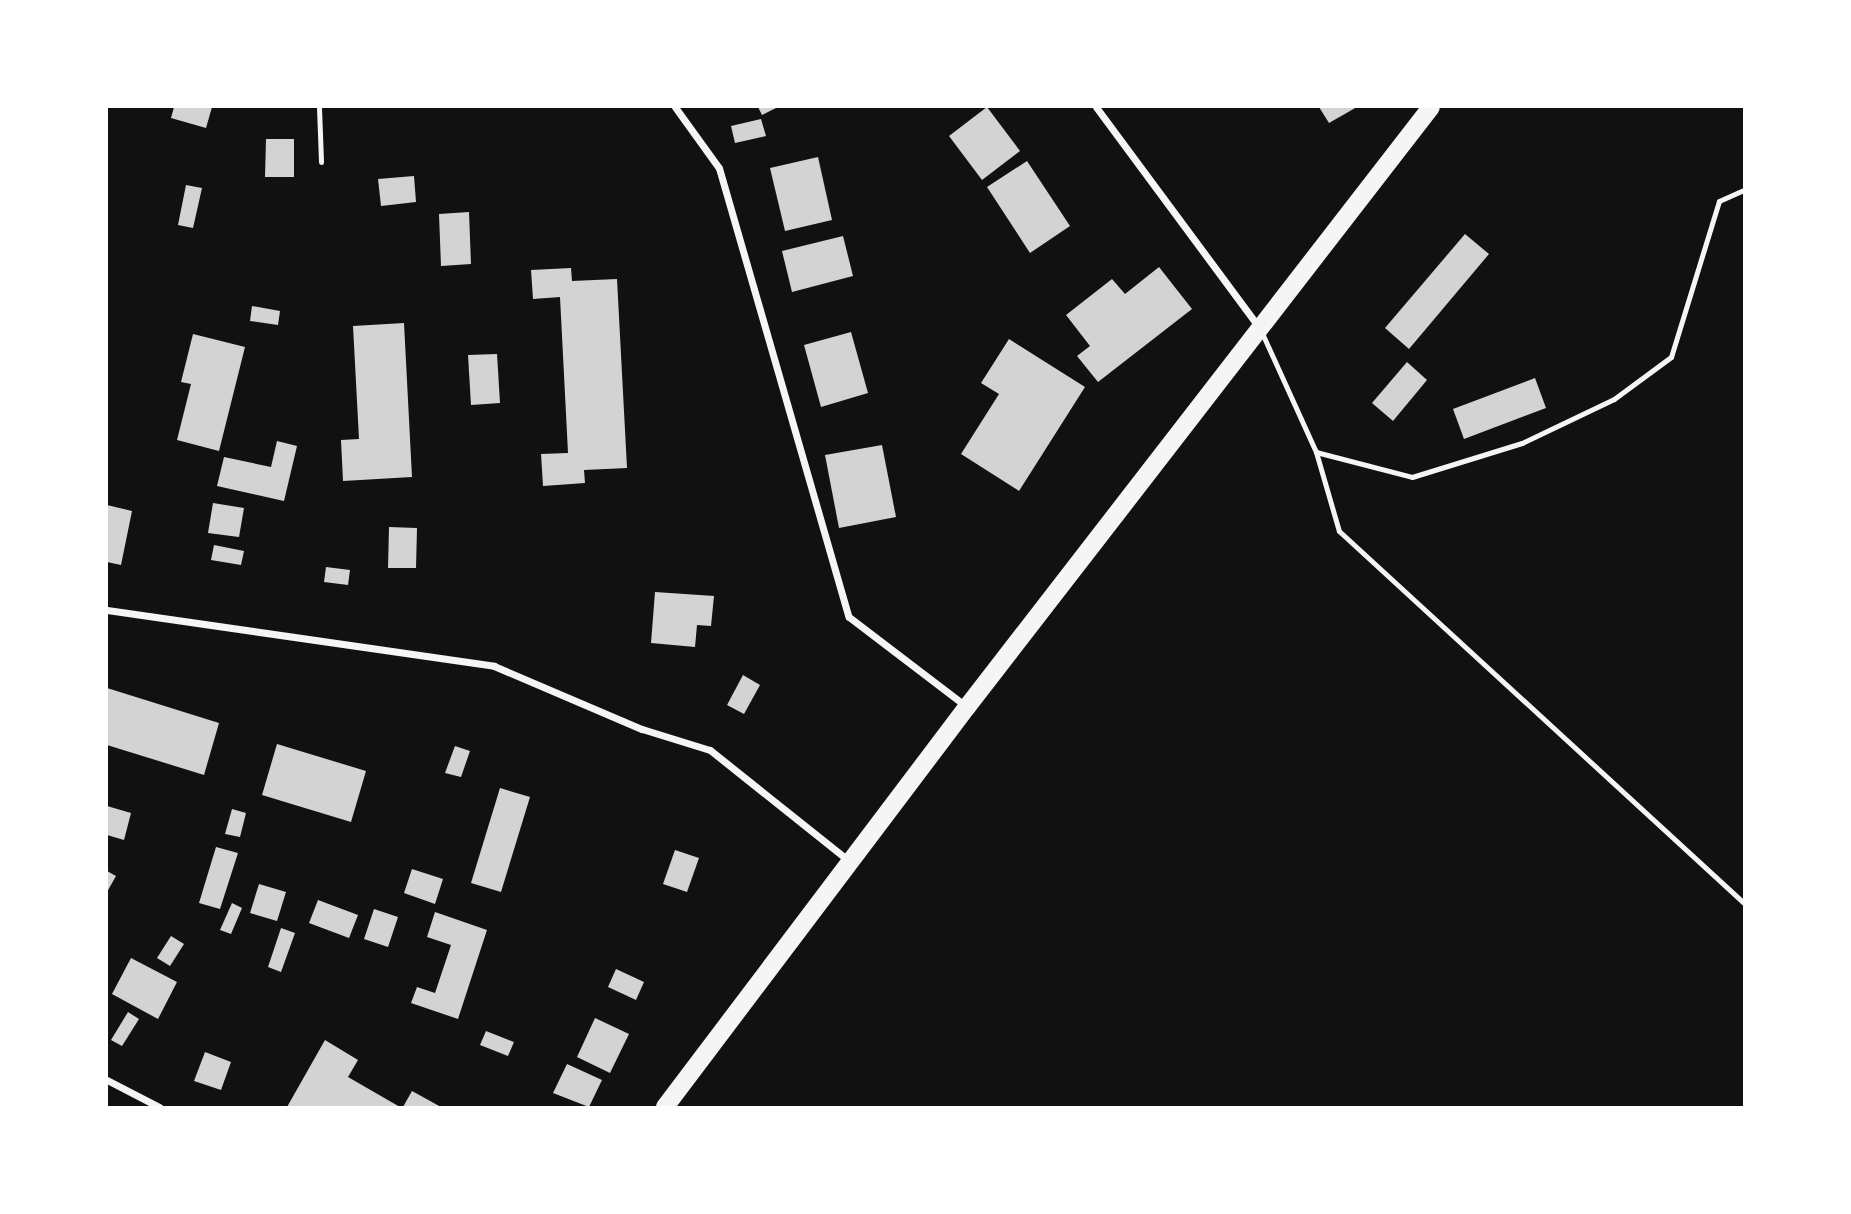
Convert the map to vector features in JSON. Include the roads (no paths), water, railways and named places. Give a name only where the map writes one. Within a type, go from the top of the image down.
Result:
[{"type":"main road","points":[[666,1107],[967,707],[1432,107]]},
{"type":"street","points":[[675,107],[719,168],[849,617],[967,707]]},
{"type":"street","points":[[1096,107],[1261,330]]},
{"type":"street","points":[[107,610],[494,666],[642,729],[710,750],[852,863]]},
{"type":"street","points":[[107,1080],[159,1107]]},
{"type":"lane","points":[[319,107],[321,162]]},
{"type":"lane","points":[[1316,452],[1412,477],[1522,443],[1614,399],[1671,357],[1719,201],[1744,190]]},
{"type":"lane","points":[[1261,330],[1316,452],[1339,531],[1744,903]]}]
